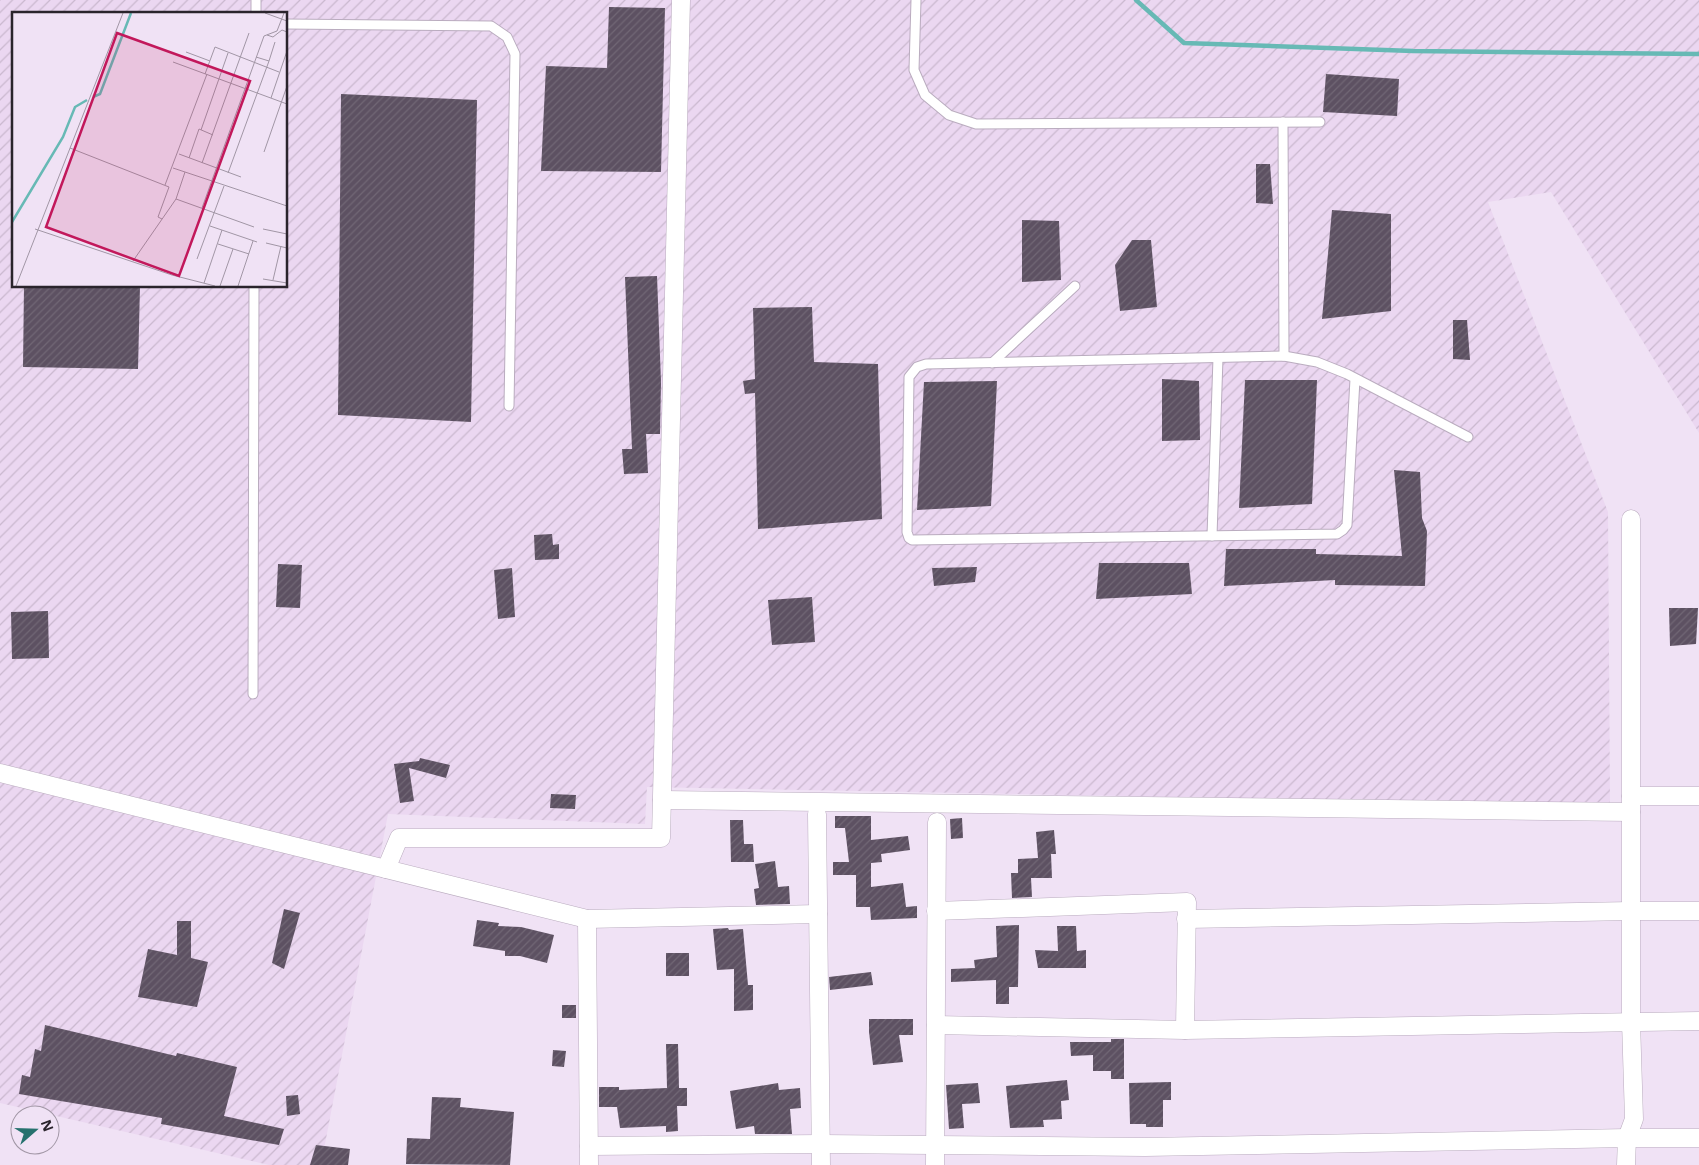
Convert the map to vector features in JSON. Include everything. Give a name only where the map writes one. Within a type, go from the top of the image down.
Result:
[{"type":"street","points":[[386,869],[398,838],[661,838],[680,0]]},
{"type":"street","points":[[1626,1165],[1627,1138],[1634,1119],[1631,1022],[1630,519]]},
{"type":"street","points":[[0,773],[587,919],[818,914]]},
{"type":"street","points":[[662,800],[1631,804],[1699,796]]},
{"type":"street","points":[[817,814],[821,1165]]},
{"type":"street","points":[[935,1165],[937,822]]},
{"type":"street","points":[[936,911],[1187,902],[1185,1030]]},
{"type":"street","points":[[1186,919],[1699,911]]},
{"type":"street","points":[[587,919],[589,1165]]},
{"type":"street","points":[[936,1025],[1185,1030],[1699,1021]]},
{"type":"street","points":[[589,1146],[821,1144],[1145,1147],[1699,1138]]},
{"type":"lane","points":[[916,0],[914,70],[925,95],[949,115],[976,124],[1320,122]]},
{"type":"lane","points":[[288,24],[491,26],[507,37],[515,54],[509,406]]},
{"type":"lane","points":[[1283,122],[1284,356]]},
{"type":"lane","points":[[992,363],[1075,286]]},
{"type":"lane","points":[[253,694],[254,288]]},
{"type":"lane","points":[[1355,378],[1347,525],[1337,534],[912,540],[909,538],[907,532],[909,377],[917,368],[926,364],[1284,356],[1317,362],[1355,378],[1468,437]]},
{"type":"lane","points":[[1212,536],[1218,358]]},
{"type":"shaded area","points":[[0,0],[1699,0],[1699,433],[1551,192],[1488,202],[1608,512],[1610,805],[647,787],[645,824],[388,814],[321,1165],[269,1165],[60,1117],[60,1105],[10,1105],[0,1103]]},
{"type":"building","points":[[609,7],[665,8],[661,172],[541,171],[546,66],[607,68]]},
{"type":"building","points":[[1326,74],[1399,79],[1397,116],[1323,112]]},
{"type":"building","points":[[341,94],[477,100],[471,422],[338,415]]},
{"type":"building","points":[[1256,164],[1270,164],[1273,204],[1256,203]]},
{"type":"building","points":[[1332,210],[1391,214],[1391,311],[1322,319]]},
{"type":"building","points":[[1022,220],[1059,221],[1061,280],[1022,282]]},
{"type":"building","points":[[1132,240],[1151,240],[1157,307],[1120,311],[1115,265]]},
{"type":"building","points":[[657,276],[661,382],[660,434],[646,434],[648,473],[624,474],[622,449],[632,449],[625,277]]},
{"type":"building","points":[[24,288],[140,288],[138,369],[23,367]]},
{"type":"building","points":[[812,307],[814,362],[878,364],[882,519],[758,529],[755,393],[745,394],[743,381],[755,379],[753,308]]},
{"type":"building","points":[[1453,320],[1467,320],[1470,360],[1453,359]]},
{"type":"building","points":[[1162,379],[1199,381],[1200,440],[1162,441]]},
{"type":"building","points":[[1245,380],[1317,380],[1312,504],[1239,508]]},
{"type":"building","points":[[997,381],[991,506],[917,510],[924,382]]},
{"type":"building","points":[[1394,470],[1420,472],[1422,518],[1427,531],[1425,586],[1335,585],[1335,580],[1224,586],[1226,549],[1316,549],[1316,554],[1402,556]]},
{"type":"building","points":[[552,534],[553,545],[559,544],[559,559],[535,560],[534,535]]},
{"type":"building","points":[[1099,563],[1189,563],[1192,594],[1096,599]]},
{"type":"building","points":[[278,564],[302,565],[300,608],[276,607]]},
{"type":"building","points":[[977,567],[975,582],[934,586],[932,568]]},
{"type":"building","points":[[512,568],[515,617],[498,619],[494,570]]},
{"type":"building","points":[[812,597],[815,642],[772,645],[768,600]]},
{"type":"building","points":[[1669,608],[1698,608],[1696,644],[1670,646]]},
{"type":"building","points":[[48,611],[49,658],[12,659],[11,612]]},
{"type":"building","points":[[420,758],[450,765],[446,778],[409,768],[414,801],[400,803],[394,764],[419,761]]},
{"type":"building","points":[[551,794],[576,795],[575,809],[550,808]]},
{"type":"building","points":[[835,816],[871,816],[871,840],[908,836],[910,850],[881,854],[882,862],[871,863],[871,887],[903,883],[906,907],[917,906],[917,918],[871,920],[870,907],[856,907],[856,875],[833,875],[833,862],[849,862],[845,828],[835,828]]},
{"type":"building","points":[[962,818],[963,838],[951,839],[950,819]]},
{"type":"building","points":[[730,820],[743,820],[744,844],[753,844],[754,862],[731,862]]},
{"type":"building","points":[[1054,830],[1056,854],[1051,854],[1052,878],[1031,878],[1032,897],[1012,898],[1011,873],[1018,873],[1018,859],[1038,858],[1036,832]]},
{"type":"building","points":[[775,861],[778,887],[789,886],[790,904],[756,905],[754,889],[759,888],[755,864]]},
{"type":"building","points":[[284,909],[300,913],[284,969],[272,963]]},
{"type":"building","points":[[477,920],[499,923],[498,926],[521,927],[554,935],[547,963],[520,956],[505,956],[505,951],[473,946]]},
{"type":"building","points":[[177,921],[191,921],[191,958],[208,962],[197,1007],[138,997],[148,949],[177,955]]},
{"type":"building","points":[[1019,925],[1018,987],[1009,987],[1009,1004],[996,1004],[996,980],[951,982],[951,969],[975,968],[974,960],[997,957],[996,926]]},
{"type":"building","points":[[1057,926],[1076,926],[1077,951],[1086,950],[1086,968],[1038,968],[1035,950],[1058,951]]},
{"type":"building","points":[[728,928],[729,930],[743,929],[748,985],[753,985],[753,1010],[734,1011],[734,969],[717,970],[713,929]]},
{"type":"building","points":[[666,953],[689,953],[689,976],[666,976]]},
{"type":"building","points":[[871,972],[873,985],[830,990],[829,977]]},
{"type":"building","points":[[562,1005],[576,1005],[576,1018],[562,1018]]},
{"type":"building","points":[[869,1019],[913,1019],[913,1035],[899,1035],[903,1062],[873,1065]]},
{"type":"building","points":[[45,1025],[176,1056],[177,1053],[237,1067],[224,1116],[284,1129],[279,1145],[161,1124],[162,1118],[19,1094],[22,1075],[30,1077],[35,1049],[41,1051]]},
{"type":"building","points":[[1111,1039],[1124,1039],[1124,1079],[1111,1079],[1111,1071],[1093,1071],[1093,1055],[1071,1056],[1070,1042],[1111,1042]]},
{"type":"building","points":[[666,1044],[678,1044],[679,1088],[687,1088],[687,1106],[677,1106],[678,1131],[666,1132],[666,1126],[620,1128],[617,1107],[599,1107],[599,1087],[619,1087],[619,1090],[667,1088]]},
{"type":"building","points":[[553,1050],[566,1051],[564,1067],[552,1066]]},
{"type":"building","points":[[1067,1080],[1069,1100],[1061,1101],[1062,1119],[1043,1120],[1044,1127],[1010,1128],[1006,1086]]},
{"type":"building","points":[[1171,1082],[1171,1100],[1163,1100],[1163,1127],[1146,1127],[1146,1124],[1130,1124],[1129,1083]]},
{"type":"building","points":[[778,1083],[779,1090],[800,1088],[801,1108],[790,1109],[792,1134],[755,1134],[754,1126],[736,1129],[730,1091]]},
{"type":"building","points":[[978,1083],[980,1103],[962,1104],[964,1128],[949,1129],[946,1085]]},
{"type":"building","points":[[298,1095],[300,1114],[287,1116],[286,1096]]},
{"type":"building","points":[[432,1097],[461,1098],[460,1107],[514,1112],[510,1165],[406,1164],[407,1138],[430,1139]]},
{"type":"building","points":[[316,1145],[350,1149],[348,1165],[310,1165]]},
{"type":"waterway","points":[[1136,0],[1184,43],[1413,51],[1699,54]]}]
